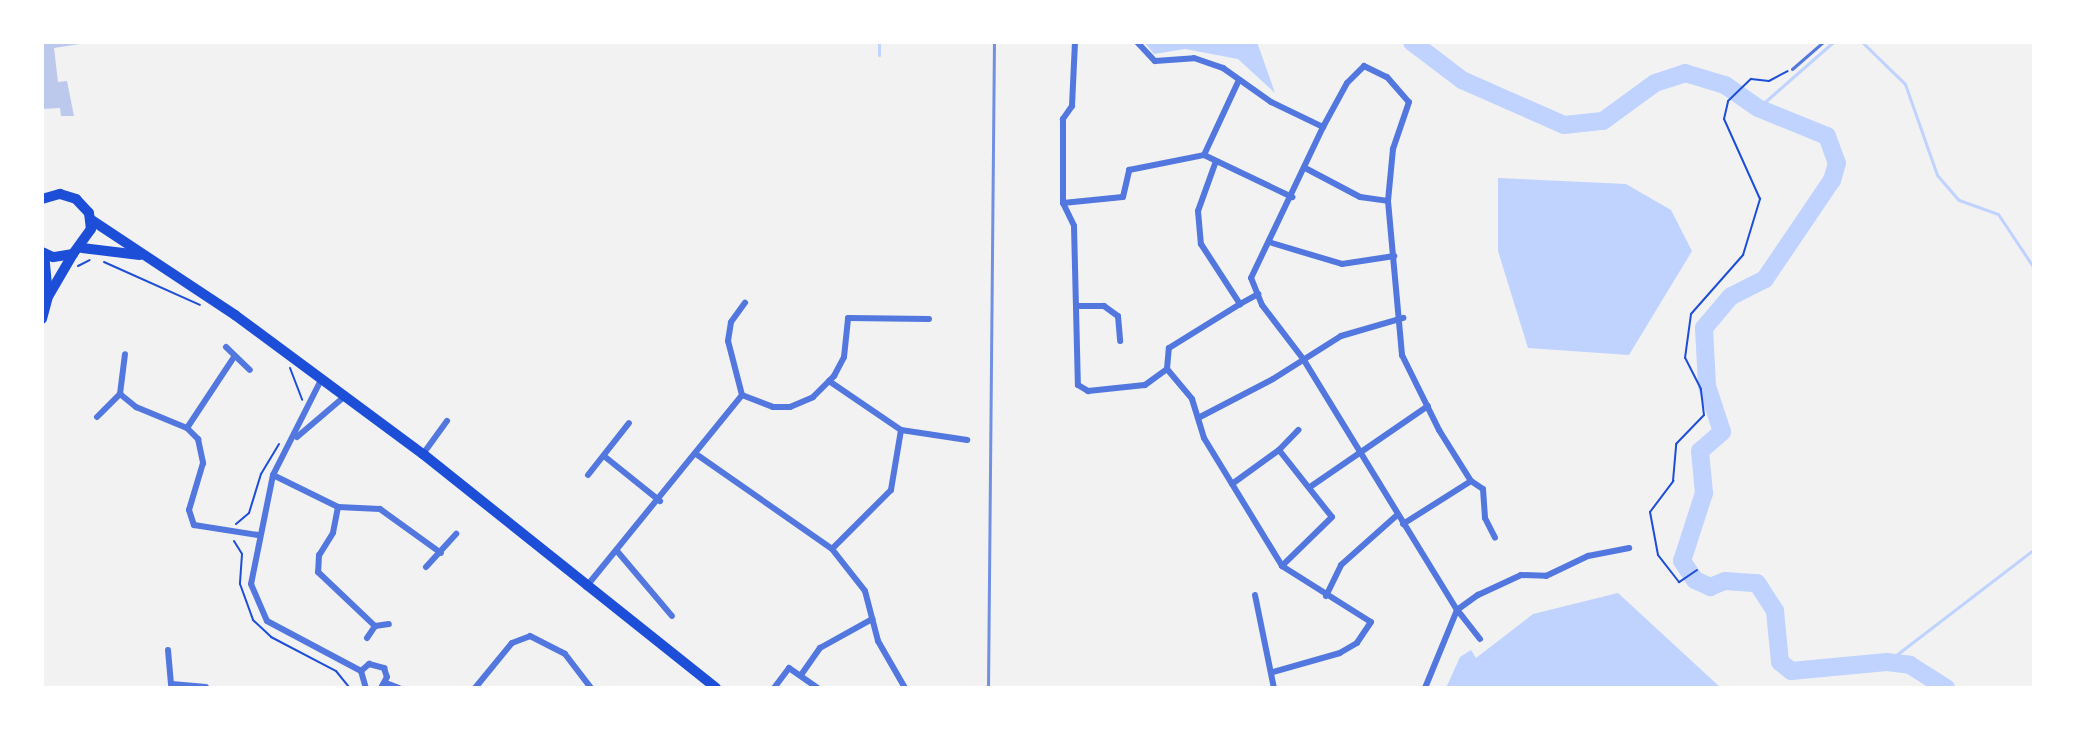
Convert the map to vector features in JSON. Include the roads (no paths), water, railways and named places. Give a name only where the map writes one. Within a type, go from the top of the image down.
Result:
[{"type":"main road","points":[[45,194],[76,199],[90,219],[140,255],[235,315],[423,454],[716,688]]},
{"type":"main road","points":[[42,319],[48,296],[78,251],[90,219]]},
{"type":"main road","points":[[48,296],[43,252],[140,255]]},
{"type":"street","points":[[1075,42],[1072,106],[1063,119],[1063,203],[1074,226],[1078,385],[1088,391],[1145,385],[1167,369]]},
{"type":"street","points":[[1137,42],[1155,61],[1206,61],[1323,127]]},
{"type":"street","points":[[1480,639],[1457,610],[1396,516],[1360,450],[1258,294],[1251,278],[1272,243],[1323,127],[1347,83],[1364,66],[1387,77],[1409,102],[1393,149],[1388,201],[1403,318],[1403,359],[1471,481],[1483,489],[1485,518],[1495,538]]},
{"type":"street","points":[[1204,155],[1239,80]]},
{"type":"street","points":[[1225,110],[1235,115]]},
{"type":"street","points":[[1063,203],[1123,197],[1129,170],[1204,155],[1292,197]]},
{"type":"street","points":[[1216,161],[1198,211],[1198,234],[1240,304]]},
{"type":"street","points":[[1307,169],[1360,197],[1388,201]]},
{"type":"street","points":[[1272,243],[1342,264],[1394,256]]},
{"type":"street","points":[[1258,294],[1169,348],[1167,369],[1200,417],[1204,438],[1282,566],[1371,622],[1357,643],[1324,660],[1273,672]]},
{"type":"street","points":[[742,395],[728,341],[731,322],[745,303]]},
{"type":"street","points":[[1076,306],[1104,306],[1118,316],[1120,341]]},
{"type":"street","points":[[742,395],[773,407],[790,407],[813,397],[829,381],[844,357],[848,318],[929,319]]},
{"type":"street","points":[[1200,417],[1341,336],[1403,318]]},
{"type":"street","points":[[226,347],[250,370]]},
{"type":"street","points":[[97,417],[120,394],[125,354]]},
{"type":"street","points":[[187,428],[234,357]]},
{"type":"street","points":[[321,380],[294,440],[273,475],[258,535],[251,584],[267,621],[361,671],[366,688]]},
{"type":"street","points":[[829,381],[901,430],[967,440]]},
{"type":"street","points":[[120,394],[137,408],[187,428],[198,439],[203,460],[189,519],[194,525],[258,535]]},
{"type":"street","points":[[586,587],[660,501],[742,395]]},
{"type":"street","points":[[294,440],[344,397]]},
{"type":"street","points":[[1310,487],[1428,406]]},
{"type":"street","points":[[423,454],[447,421]]},
{"type":"street","points":[[588,475],[629,423]]},
{"type":"street","points":[[832,549],[891,490],[901,430]]},
{"type":"street","points":[[1232,484],[1279,450],[1298,430]]},
{"type":"street","points":[[1279,450],[1332,517],[1282,566]]},
{"type":"street","points":[[696,454],[832,549],[865,591],[872,619],[905,688]]},
{"type":"street","points":[[604,456],[660,501]]},
{"type":"street","points":[[273,475],[338,507],[380,509],[441,553]]},
{"type":"street","points":[[1403,524],[1471,481]]},
{"type":"street","points":[[338,507],[333,533],[319,555],[318,572],[375,626]]},
{"type":"street","points":[[1326,596],[1341,565],[1396,516]]},
{"type":"street","points":[[426,567],[456,534]]},
{"type":"street","points":[[1425,688],[1457,610],[1521,575],[1546,576],[1588,556],[1629,548]]},
{"type":"street","points":[[617,551],[672,616]]},
{"type":"street","points":[[1255,595],[1274,688]]},
{"type":"street","points":[[801,675],[820,648],[872,619]]},
{"type":"street","points":[[367,638],[375,626],[389,624]]},
{"type":"street","points":[[475,688],[512,643],[530,636],[565,654],[591,688]]},
{"type":"street","points":[[168,650],[172,686],[206,687]]},
{"type":"street","points":[[361,671],[369,664],[379,665],[383,685],[399,688]]},
{"type":"street","points":[[774,688],[789,668],[818,688]]},
{"type":"lane","points":[[1792,69],[1823,42]]},
{"type":"water","points":[[1144,42],[1257,42],[1275,93],[1238,59],[1185,49],[1154,54]]},
{"type":"water","points":[[1498,178],[1626,184],[1671,210],[1692,251],[1629,355],[1528,348],[1498,251]]},
{"type":"water","points":[[1618,593],[1721,688],[1446,688],[1460,657],[1471,650],[1476,658],[1533,614]]},
{"type":"waterway","points":[[879,42],[879,55]]},
{"type":"waterway","points":[[1412,42],[1462,80],[1564,125],[1603,121],[1655,83],[1685,73],[1725,85],[1758,108],[1827,136],[1837,163],[1832,180],[1765,279],[1731,296],[1704,328],[1707,386],[1722,432],[1700,451],[1704,493],[1682,561],[1695,580],[1710,587],[1725,581],[1757,583],[1775,611],[1780,662],[1791,671],[1887,662],[1910,665],[1946,688]]},
{"type":"waterway","points":[[1758,108],[1833,42]]},
{"type":"waterway","points":[[1862,42],[1905,84],[1937,175],[1959,200],[1998,214],[2034,268]]},
{"type":"waterway","points":[[1887,662],[2034,549]]},
{"type":"railway","points":[[988,688],[994,42]]}]
